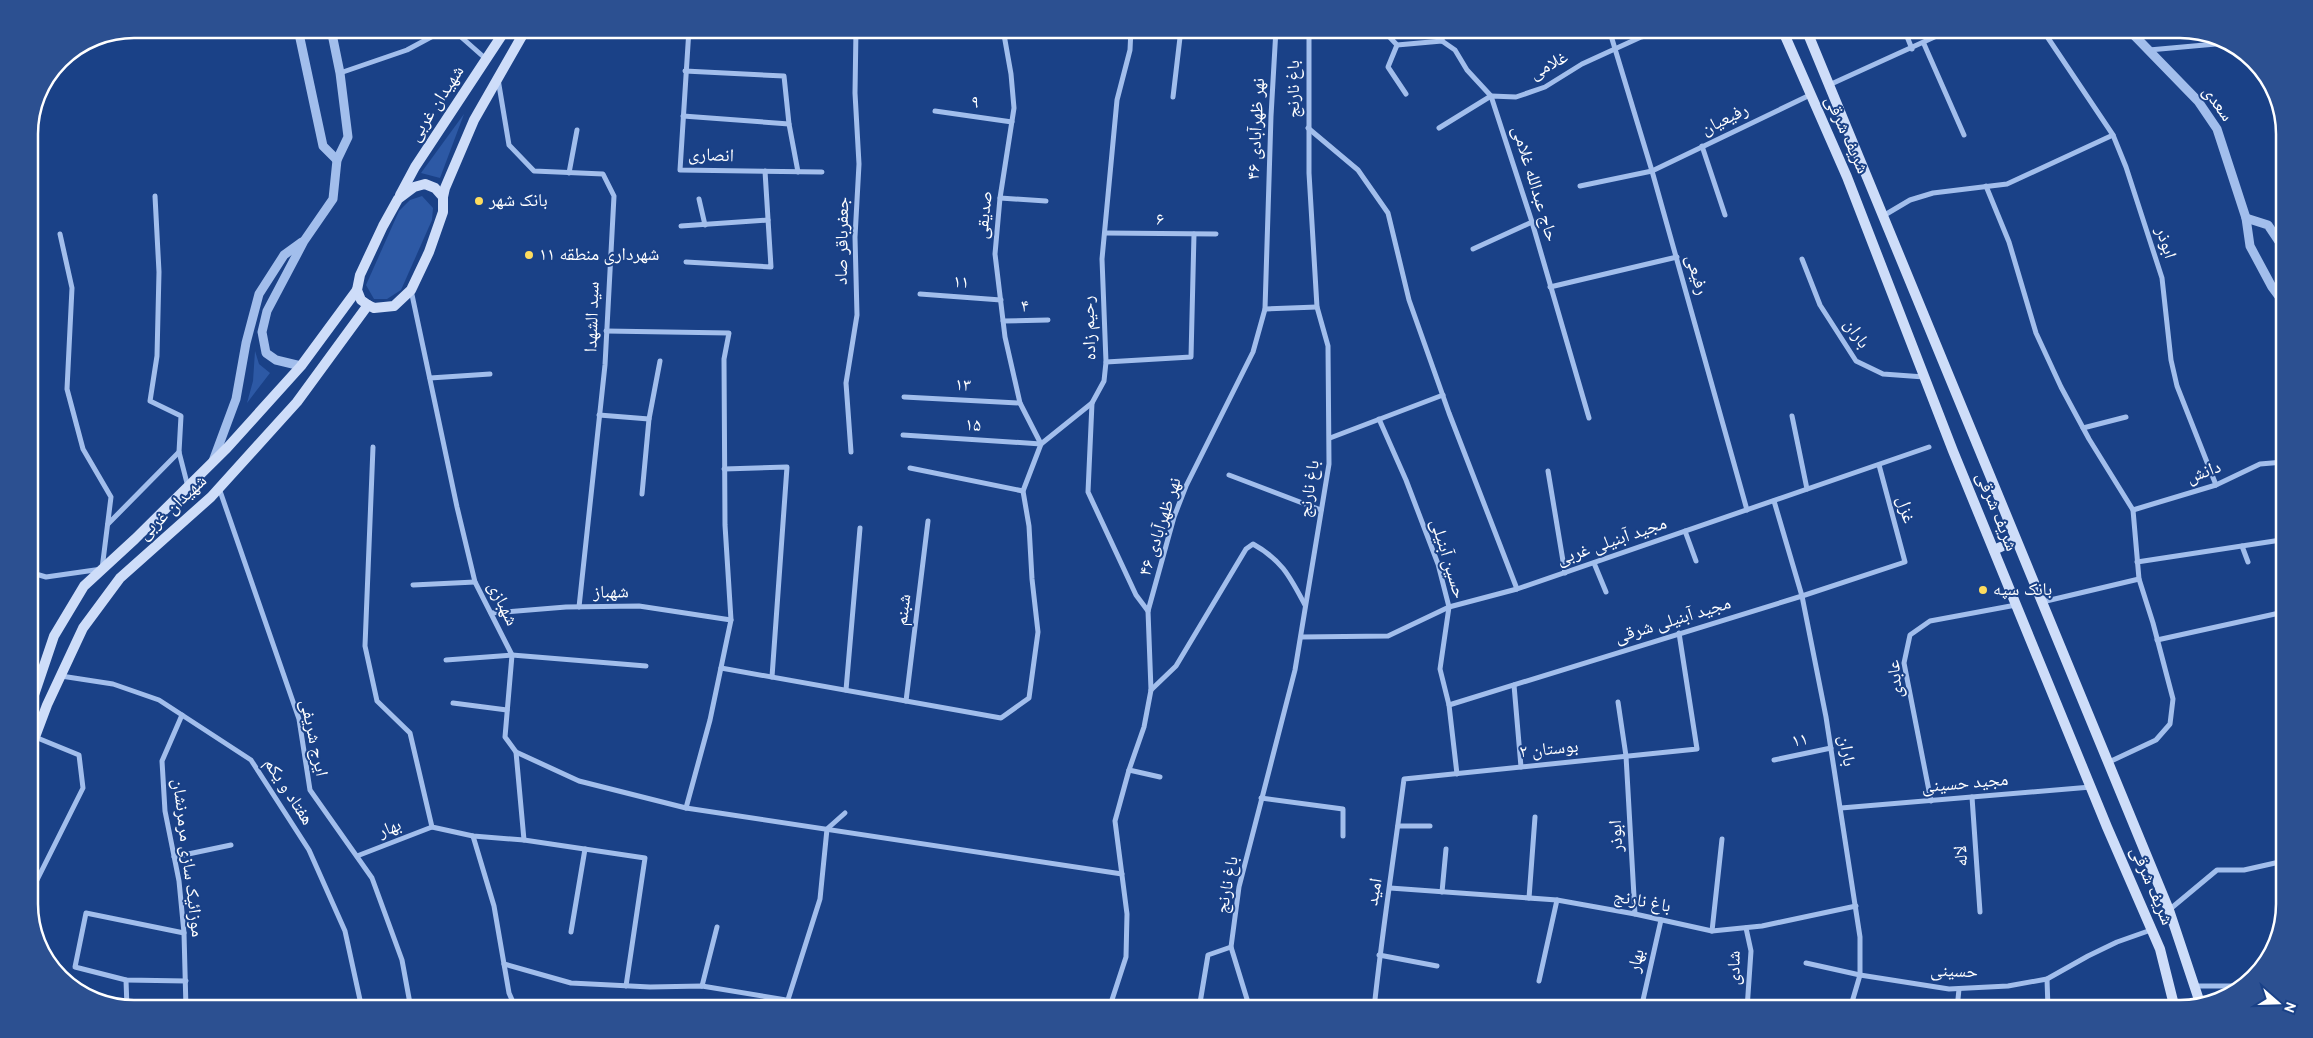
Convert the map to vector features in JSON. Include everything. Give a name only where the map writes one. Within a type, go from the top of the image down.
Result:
[{"type":"main road","name":"شهیدان غربی","points":[[38,683],[54,636],[84,586],[212,464],[301,366],[357,290],[360,274],[415,167],[500,38]]},
{"type":"main road","points":[[357,290],[362,300],[374,308],[394,306],[411,290],[429,252],[440,220],[445,188],[474,120],[521,38]]},
{"type":"main road","name":"شریف شرقی","points":[[1786,38],[1848,177],[1925,378],[2016,605],[2160,949],[2173,1000]]},
{"type":"main road","name":"شریف شرقی","points":[[1810,38],[2169,910],[2199,999]]},
{"type":"main road","points":[[398,199],[414,187],[425,184],[435,188],[443,197]]},
{"type":"main road","name":"شهیدان غربی","points":[[38,730],[83,628],[120,578],[219,488],[297,402],[368,305]]},
{"type":"main road","points":[[1994,550],[2016,540]]},
{"type":"street","points":[[300,38],[323,146],[337,160]]},
{"type":"street","points":[[301,366],[276,360],[266,353],[262,332],[267,311],[304,241],[333,200],[337,160],[348,137],[340,73],[333,38]]},
{"type":"street","points":[[340,73],[407,50],[429,38]]},
{"type":"street","points":[[462,38],[486,59]]},
{"type":"street","name":"انصاری","points":[[688,38],[680,170],[822,172]]},
{"type":"street","name":"جعفرباقر صاد","points":[[851,452],[846,384],[857,315],[855,237],[859,164],[855,93],[856,38]]},
{"type":"street","name":"صدیقی","points":[[1005,38],[1012,82],[1014,108],[1000,198],[995,254],[1003,321],[1020,403],[1041,444]]},
{"type":"street","name":"رحیم زاده","points":[[1131,38],[1130,50],[1117,100],[1102,259],[1106,362],[1104,381],[1092,403],[1088,492],[1136,595],[1148,612]]},
{"type":"street","points":[[1173,97],[1180,38]]},
{"type":"street","name":"نهر ظهرآبادی ۴۶","points":[[1112,1000],[1126,957],[1127,914],[1115,821],[1129,770],[1144,727],[1151,690],[1148,612],[1174,517],[1183,494],[1253,352],[1265,309],[1270,116],[1275,38]]},
{"type":"street","name":"باغ نارنج","points":[[1247,1000],[1231,947],[1240,887],[1261,798],[1295,670],[1329,464],[1328,346],[1317,307],[1308,128],[1309,38]]},
{"type":"street","points":[[1390,38],[1397,45]]},
{"type":"street","name":"رفیعی","points":[[1611,38],[1652,171],[1747,510]]},
{"type":"street","name":"غلامی","points":[[1491,96],[1516,97],[1545,87],[1582,64],[1639,38]]},
{"type":"street","points":[[1908,38],[1912,49]]},
{"type":"street","points":[[1829,85],[1935,38]]},
{"type":"street","name":"ابوذر","points":[[2048,38],[2114,134],[2162,278],[2171,360],[2177,386],[2216,484]]},
{"type":"street","name":"سعدی","points":[[2137,38],[2198,102],[2217,129],[2246,218],[2250,246],[2275,291]]},
{"type":"street","points":[[1397,45],[1442,41]]},
{"type":"street","name":"حاج عبدالله غلامی","points":[[1442,41],[1455,50],[1467,70],[1491,96],[1532,222],[1589,418]]},
{"type":"street","points":[[1924,44],[1964,135]]},
{"type":"street","points":[[2149,50],[2214,44]]},
{"type":"street","points":[[1397,45],[1388,67],[1406,94]]},
{"type":"street","points":[[685,71],[784,76],[789,124],[798,172]]},
{"type":"street","name":"سید الشهدا","points":[[498,78],[509,145],[534,171],[603,174],[614,196],[606,331],[580,607]]},
{"type":"street","name":"رفیعیان","points":[[1580,186],[1652,171],[1811,94]]},
{"type":"street","points":[[1439,128],[1491,96]]},
{"type":"street","name":"۹","points":[[935,111],[1012,122]]},
{"type":"street","points":[[683,116],[789,124]]},
{"type":"street","points":[[1308,128],[1358,170],[1388,213],[1409,300],[1517,589]]},
{"type":"street","points":[[569,174],[577,130]]},
{"type":"street","points":[[1883,216],[1910,200],[1933,193],[2007,184],[2114,134]]},
{"type":"street","points":[[1702,146],[1725,215]]},
{"type":"street","points":[[686,262],[771,266],[765,172]]},
{"type":"street","points":[[1986,186],[2009,242],[2036,333],[2082,428],[2133,510],[2139,579],[2158,640],[2173,699],[2170,724],[2156,740],[2108,762]]},
{"type":"street","points":[[155,196],[159,272],[158,356],[150,401],[181,416],[179,452],[188,488]]},
{"type":"street","points":[[1000,198],[1046,201]]},
{"type":"street","points":[[699,199],[705,224]]},
{"type":"street","points":[[2246,218],[2268,225],[2275,236]]},
{"type":"street","points":[[681,226],[768,220]]},
{"type":"street","points":[[1473,249],[1532,222]]},
{"type":"street","name":"۶","points":[[1105,233],[1216,234]]},
{"type":"street","points":[[38,575],[46,577],[102,569],[111,497],[83,449],[67,389],[72,288],[60,234]]},
{"type":"street","points":[[1106,362],[1190,357],[1194,234]]},
{"type":"street","points":[[212,464],[236,399],[246,343],[259,294],[284,255],[304,241]]},
{"type":"street","points":[[1550,287],[1676,257]]},
{"type":"street","name":"باران","points":[[1802,259],[1820,305],[1856,361],[1883,374],[1925,378]]},
{"type":"street","name":"شهبازی","points":[[411,290],[475,582],[512,655]]},
{"type":"street","name":"۱۱","points":[[920,294],[1000,300]]},
{"type":"street","points":[[1265,309],[1317,307]]},
{"type":"street","name":"۴","points":[[1003,321],[1048,320]]},
{"type":"street","points":[[606,331],[729,333],[724,360],[724,469],[725,525],[731,620],[710,720],[686,808]]},
{"type":"street","points":[[642,494],[649,419],[660,361]]},
{"type":"street","points":[[430,378],[490,374]]},
{"type":"street","points":[[1330,438],[1443,395]]},
{"type":"street","name":"۱۳","points":[[904,397],[1020,403]]},
{"type":"street","points":[[721,668],[1001,718],[1029,698],[1038,632],[1029,526],[1023,491],[1041,444],[1092,403]]},
{"type":"street","points":[[599,415],[649,419]]},
{"type":"street","points":[[1792,416],[1807,489]]},
{"type":"street","points":[[2082,428],[2126,417]]},
{"type":"street","name":"حسین آبنیلی","points":[[1379,419],[1406,480],[1438,564],[1449,607],[1440,669],[1449,705],[1457,774]]},
{"type":"street","name":"۱۵","points":[[903,435],[1041,444]]},
{"type":"street","points":[[373,447],[365,646],[377,702],[410,734],[432,827],[473,836],[524,840],[645,858],[626,986]]},
{"type":"street","name":"مجید آبنیلی غربی","points":[[1301,637],[1388,636],[1449,607],[1517,589],[1929,447]]},
{"type":"street","points":[[108,524],[179,452]]},
{"type":"street","name":"دانش","points":[[2133,510],[2216,484],[2260,464],[2275,463]]},
{"type":"street","name":"غزل","points":[[1879,465],[1904,562]]},
{"type":"street","points":[[724,469],[787,468],[772,677]]},
{"type":"street","points":[[910,468],[1023,491]]},
{"type":"street","points":[[1548,471],[1565,573]]},
{"type":"street","points":[[1229,475],[1321,510]]},
{"type":"street","name":"ایرج شریفی","points":[[219,488],[299,718],[310,790],[372,878],[402,960],[409,1000]]},
{"type":"street","name":"باران","points":[[1774,501],[1802,596],[1841,808],[1860,937],[1860,975],[1853,1000]]},
{"type":"street","name":"شبنم","points":[[906,701],[928,522]]},
{"type":"street","points":[[846,690],[860,528]]},
{"type":"street","points":[[1685,531],[1696,561]]},
{"type":"street","points":[[2137,562],[2276,541]]},
{"type":"street","points":[[1151,690],[1176,666],[1246,549],[1253,544],[1270,554],[1290,577],[1306,605]]},
{"type":"street","points":[[2242,546],[2248,562]]},
{"type":"street","name":"مجید آبنیلی شرقی","points":[[1449,705],[1679,632],[1802,596],[1904,562]]},
{"type":"street","points":[[1594,563],[1606,592]]},
{"type":"street","points":[[2042,602],[2139,579]]},
{"type":"street","points":[[413,585],[475,582]]},
{"type":"street","name":"عابدی","points":[[1931,800],[1904,663],[1910,635],[1930,621],[2016,605]]},
{"type":"street","name":"شهباز","points":[[491,613],[580,607],[639,606],[731,620]]},
{"type":"street","points":[[2158,640],[2276,614]]},
{"type":"street","name":"بوستان ۲","points":[[1404,779],[1697,749],[1679,632]]},
{"type":"street","points":[[446,660],[512,655],[646,666]]},
{"type":"street","points":[[512,655],[505,738],[516,752],[579,781],[686,808],[1122,874]]},
{"type":"street","name":"هفتاد و یکم","points":[[61,676],[114,684],[159,700],[251,760],[309,850],[345,931],[360,1000]]},
{"type":"street","points":[[1514,685],[1521,767]]},
{"type":"street","name":"ابوذر","points":[[1618,702],[1626,756],[1635,914]]},
{"type":"street","points":[[453,703],[507,710]]},
{"type":"street","name":"موزائیک سازی مرمرنشان","points":[[182,714],[162,761],[164,811],[179,881],[184,933],[186,1000]]},
{"type":"street","points":[[38,738],[79,755],[83,788],[38,878]]},
{"type":"street","name":"۱۱","points":[[1774,760],[1831,748]]},
{"type":"street","points":[[516,752],[524,840]]},
{"type":"street","points":[[1129,770],[1160,777]]},
{"type":"street","name":"امید","points":[[1375,1000],[1379,955],[1404,779]]},
{"type":"street","name":"مجید حسینی","points":[[1841,808],[2091,787]]},
{"type":"street","name":"لاله","points":[[1972,797],[1980,912]]},
{"type":"street","points":[[1261,798],[1343,810],[1343,836]]},
{"type":"street","points":[[504,964],[571,983],[626,986],[702,986],[786,1000],[820,899],[827,829],[845,813]]},
{"type":"street","points":[[1529,898],[1535,817]]},
{"type":"street","points":[[1398,826],[1430,826]]},
{"type":"street","name":"بهار","points":[[357,856],[432,827]]},
{"type":"street","points":[[473,836],[494,906],[509,993],[512,1000]]},
{"type":"street","points":[[1712,931],[1722,839]]},
{"type":"street","points":[[174,858],[231,845]]},
{"type":"street","points":[[571,932],[585,849]]},
{"type":"street","points":[[1442,892],[1446,849]]},
{"type":"street","points":[[2169,910],[2217,870],[2244,870],[2276,863]]},
{"type":"street","name":"باغ نارنج","points":[[1390,888],[1557,900],[1635,914],[1712,931],[1762,926],[1856,906]]},
{"type":"street","points":[[1540,981],[1557,900]]},
{"type":"street","points":[[184,933],[86,913],[75,967],[126,980],[186,981]]},
{"type":"street","name":"بهار","points":[[1643,1000],[1661,920]]},
{"type":"street","points":[[702,986],[717,927]]},
{"type":"street","name":"شادی","points":[[1746,928],[1751,951],[1748,1000]]},
{"type":"street","name":"حسینی","points":[[1806,963],[1860,975],[1949,989],[2008,986],[2047,979],[2095,952],[2152,930]]},
{"type":"street","points":[[1201,1000],[1208,956],[1231,947]]},
{"type":"street","points":[[1379,955],[1436,966]]},
{"type":"street","points":[[2047,979],[2048,1000]]},
{"type":"street","points":[[126,980],[127,1000]]},
{"type":"street","points":[[2194,986],[2230,986]]},
{"type":"street","points":[[1957,1000],[1958,989]]},
{"type":"shaded area","points":[[464,114],[440,178],[421,173]]},
{"type":"shaded area","points":[[422,196],[433,208],[432,220],[401,290],[387,299],[374,299],[366,285],[399,211],[410,200]]},
{"type":"shaded area","points":[[255,351],[259,364],[270,373],[247,403],[253,381]]},
{"type":"place","name":"بانک شهر","points":[[479,201]]},
{"type":"place","name":"شهرداری منطقه ۱۱","points":[[529,255]]},
{"type":"place","name":"بانک سپه","points":[[1983,590]]}]
